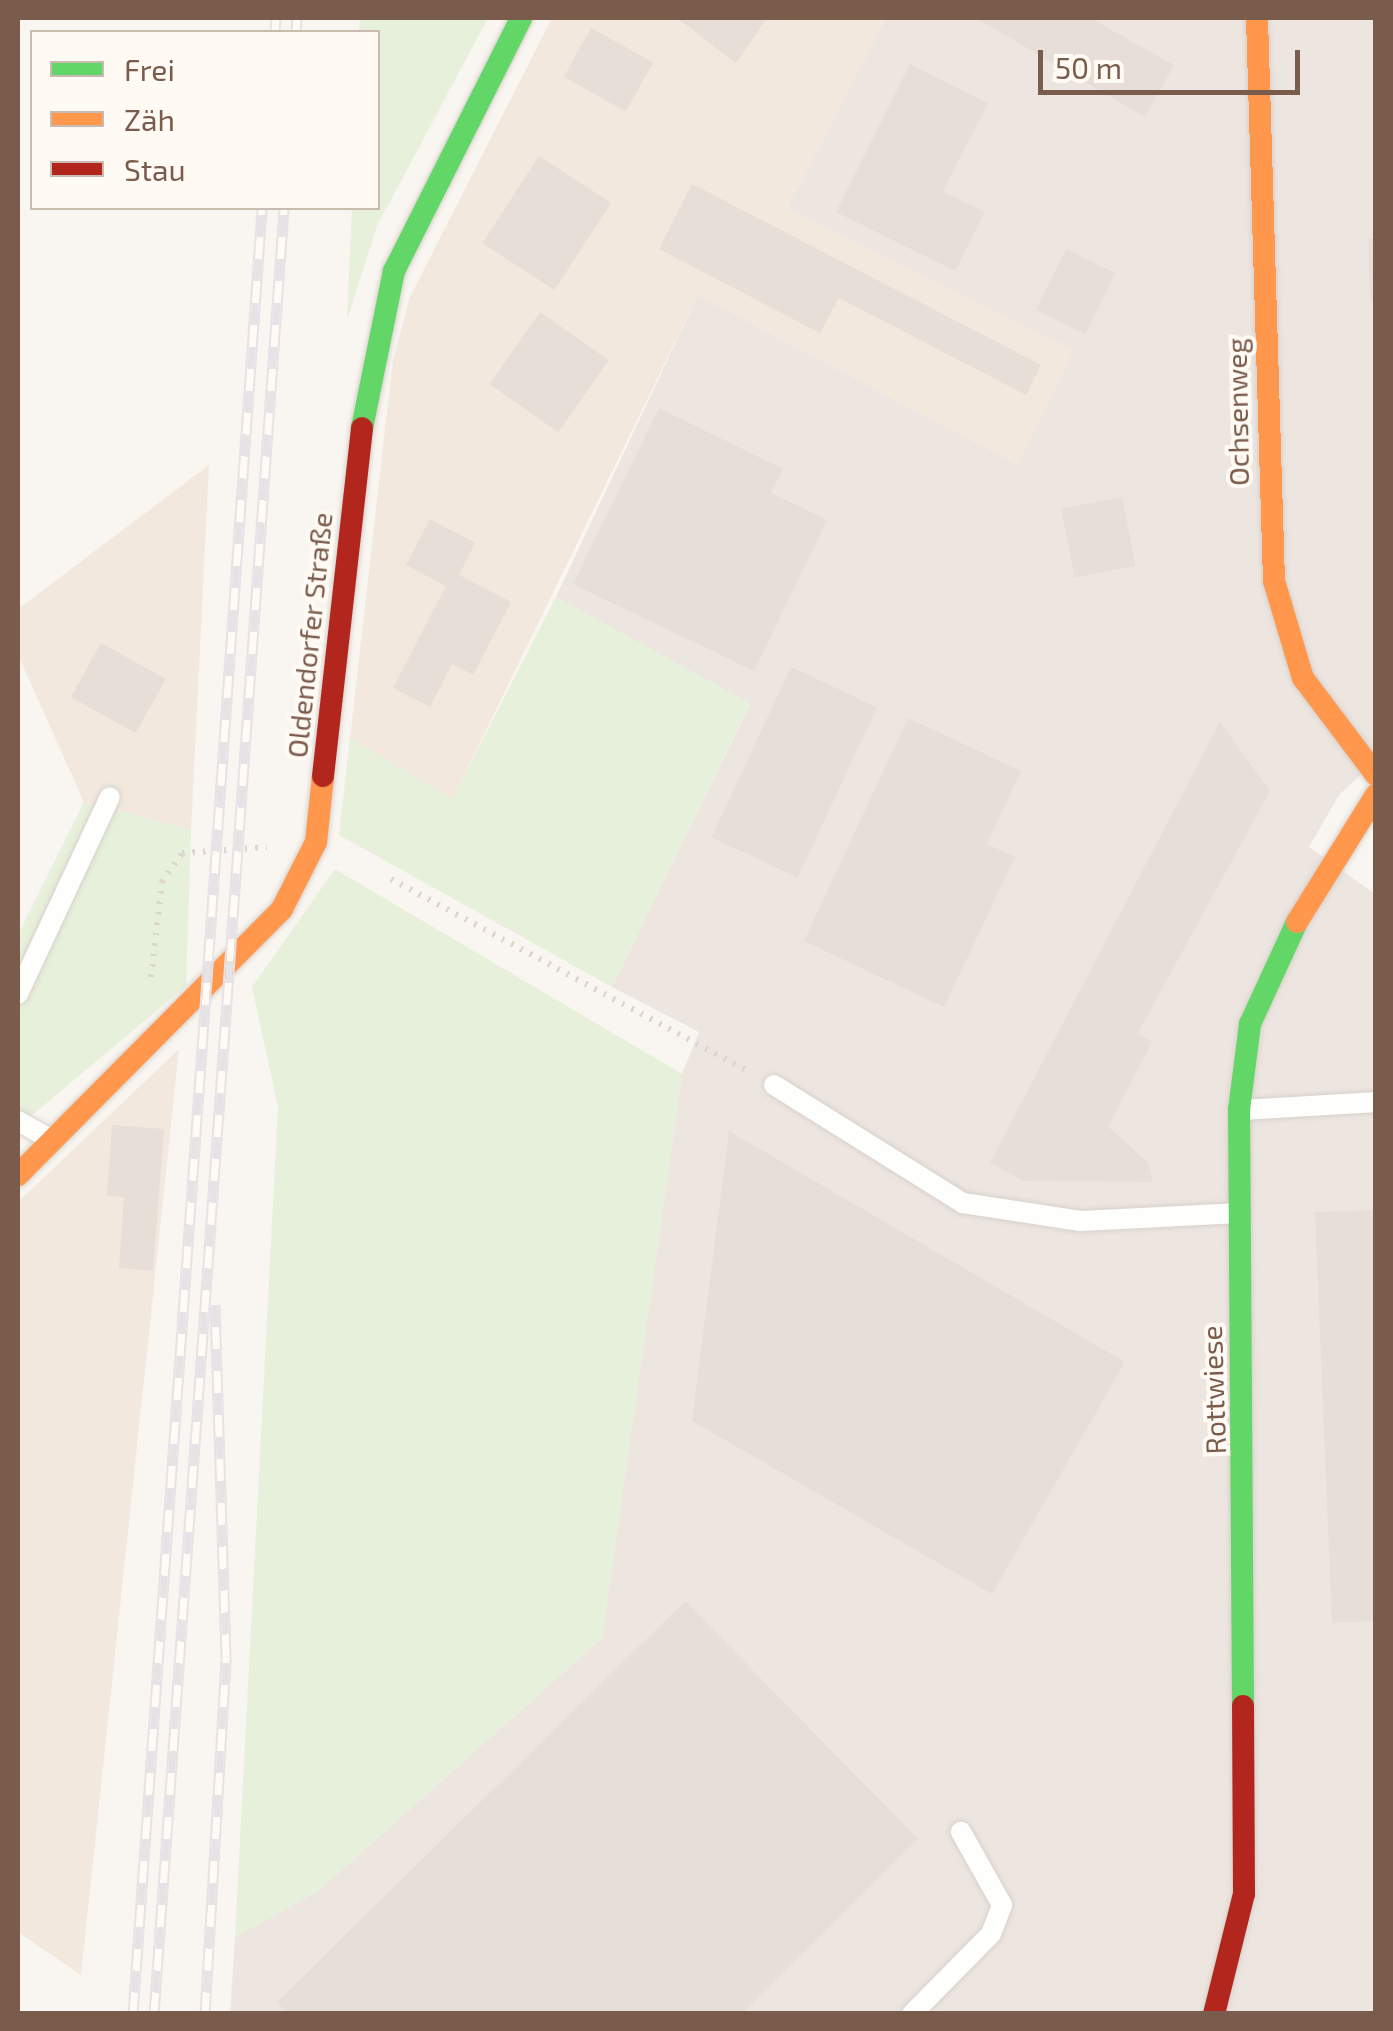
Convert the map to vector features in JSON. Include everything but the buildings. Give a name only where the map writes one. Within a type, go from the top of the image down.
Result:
[{"type":"street","name":"Oldendorfer Straße","points":[[18,1175],[282,909],[316,842],[370,354],[394,271],[521,18]]},
{"type":"street","name":"Ochsenweg","points":[[1257,18],[1274,581],[1303,678],[1376,775]]},
{"type":"street","name":"Rottwiese","points":[[1214,2014],[1244,1894],[1240,1110],[1250,1024],[1281,946],[1376,795]]},
{"type":"lane","points":[[18,994],[110,797]]},
{"type":"lane","points":[[774,1085],[963,1203],[1081,1221],[1242,1212]]},
{"type":"lane","points":[[1240,1110],[1376,1102]]},
{"type":"lane","points":[[18,1121],[53,1141]]},
{"type":"lane","points":[[912,2014],[991,1934],[1002,1904],[961,1832]]},
{"type":"path","points":[[147,985],[162,882],[182,853],[265,849],[274,840]]},
{"type":"path","points":[[391,880],[774,1085]]},
{"type":"shaded area","points":[[552,18],[886,18],[787,209],[1075,350],[1018,465],[698,295],[452,800],[350,738],[393,360],[410,297]]},
{"type":"shaded area","points":[[886,18],[1375,18],[1375,761],[1339,795],[1309,847],[1375,894],[1375,2013],[230,2014],[235,1937],[318,1891],[602,1638],[682,1074],[699,1032],[612,987],[750,704],[556,597],[698,295],[1018,465],[1074,350],[787,209]]},
{"type":"shaded area","points":[[209,465],[191,830],[84,802],[18,655],[18,609]]},
{"type":"shaded area","points":[[179,1049],[81,1975],[18,1932],[18,1202]]},
{"type":"green space","points":[[360,18],[488,18],[377,226],[347,320],[352,210],[380,210],[380,30],[359,30]]},
{"type":"green space","points":[[556,597],[750,703],[612,987],[339,835],[350,738],[452,799]]},
{"type":"green space","points":[[84,802],[191,830],[186,986],[18,1127],[18,935]]},
{"type":"green space","points":[[335,869],[682,1074],[602,1638],[318,1891],[235,1937],[278,1107],[252,987]]},
{"type":"railway","points":[[275,30],[276,18]]},
{"type":"railway","points":[[296,30],[297,18]]},
{"type":"railway","points":[[133,2014],[262,210]]},
{"type":"railway","points":[[154,2014],[284,210]]},
{"type":"railway","points":[[205,2014],[226,1656],[215,1304]]},
{"type":"traffic: fast","points":[[362,428],[394,271],[521,18]]},
{"type":"traffic: fast","points":[[1243,1706],[1239,1110],[1250,1024],[1297,922]]},
{"type":"traffic: slow","points":[[1257,18],[1274,581],[1303,678],[1376,775]]},
{"type":"traffic: slow","points":[[18,1175],[282,909],[316,842],[323,776]]},
{"type":"traffic: slow","points":[[1297,922],[1376,795]]},
{"type":"traffic: jam","points":[[323,776],[362,428]]},
{"type":"traffic: jam","points":[[1214,2014],[1244,1894],[1243,1706]]}]
